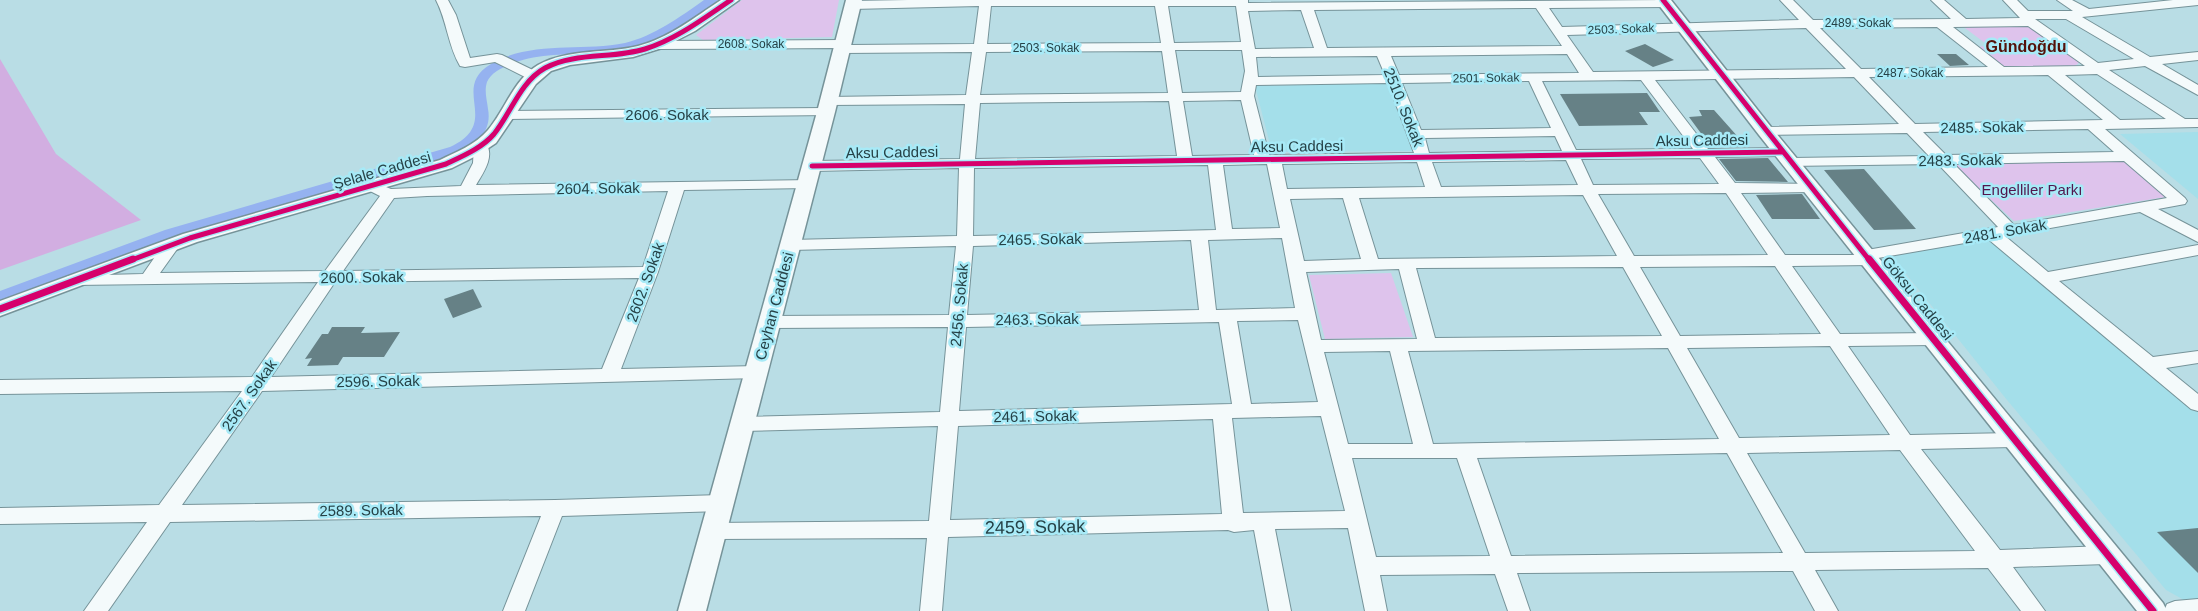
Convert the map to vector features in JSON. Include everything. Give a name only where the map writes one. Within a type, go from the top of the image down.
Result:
[{"type":"street","points":[[442,0],[450,15],[453,30],[465,63],[497,58],[526,72]]},
{"type":"street","name":"Şelale Caddesi","points":[[0,309],[73,280],[172,245],[446,164],[480,146],[494,135],[507,115],[526,72],[544,69],[558,63],[637,51],[658,44],[692,26],[731,0]]},
{"type":"street","points":[[1786,0],[1943,160],[2000,231],[2044,278],[2198,404]]},
{"type":"street","points":[[1937,0],[1963,23]]},
{"type":"street","points":[[2009,0],[2019,7],[2028,19],[2096,68],[2181,123]]},
{"type":"street","points":[[2063,0],[2086,13]]},
{"type":"street","name":"2456. Sokak","points":[[931,611],[965,241],[967,164],[973,98],[986,1]]},
{"type":"street","points":[[853,3],[1128,1],[1306,6],[1324,3],[1665,2]]},
{"type":"street","name":"2489. Sokak","points":[[1684,26],[1963,23],[2028,19],[2198,1]]},
{"type":"street","points":[[1162,2],[1185,160]]},
{"type":"street","points":[[1538,2],[1589,77]]},
{"type":"street","name":"Göksu Caddesi","points":[[1665,2],[2013,440],[2153,611]]},
{"type":"street","name":"Ceyhan Caddesi","points":[[692,611],[810,174],[853,3]]},
{"type":"street","points":[[1242,3],[1252,70],[1247,96],[1280,194],[1297,267],[1305,314],[1357,519],[1376,611]]},
{"type":"street","points":[[1306,6],[1322,52]]},
{"type":"street","points":[[2069,15],[2198,92]]},
{"type":"street","points":[[1940,23],[2002,72]]},
{"type":"street","name":"2503. Sokak","points":[[1557,31],[1684,26]]},
{"type":"street","name":"2608. Sokak","points":[[658,44],[843,47]]},
{"type":"street","name":"2503. Sokak","points":[[843,47],[1168,47],[1322,52],[1572,50]]},
{"type":"street","name":"2510. Sokak","points":[[1382,52],[1416,134],[1434,191]]},
{"type":"street","name":"2487. Sokak","points":[[1722,76],[2052,72],[2198,56]]},
{"type":"street","points":[[2052,72],[2117,124]]},
{"type":"street","name":"2501. Sokak","points":[[1250,81],[1722,76]]},
{"type":"street","points":[[1646,77],[1731,189],[1904,441],[2034,611]]},
{"type":"street","points":[[1534,78],[1588,190],[1734,444],[1827,611]]},
{"type":"street","name":"2606. Sokak","points":[[507,115],[827,107],[973,98],[1247,96]]},
{"type":"street","name":"2485. Sokak","points":[[1766,131],[2198,123]]},
{"type":"street","points":[[2092,125],[2128,156]]},
{"type":"street","points":[[1416,134],[1561,132]]},
{"type":"street","points":[[466,190],[481,163],[480,146]]},
{"type":"street","name":"Aksu Caddesi","points":[[810,174],[967,164],[1185,160],[1702,153],[1787,157]]},
{"type":"street","name":"2483. Sokak","points":[[1787,157],[1943,160],[2128,156]]},
{"type":"street","name":"2481. Sokak","points":[[1297,267],[1406,263],[1869,258],[2000,231],[2144,208],[2179,200],[2128,156]]},
{"type":"street","points":[[1214,160],[1225,236]]},
{"type":"street","name":"2604. Sokak","points":[[389,194],[466,190],[677,187],[810,174]]},
{"type":"street","points":[[371,186],[389,194]]},
{"type":"street","name":"2602. Sokak","points":[[609,375],[650,272],[677,187]]},
{"type":"street","points":[[1280,194],[1811,187]]},
{"type":"street","points":[[1349,192],[1371,264]]},
{"type":"street","name":"2567. Sokak","points":[[96,611],[389,194]]},
{"type":"street","points":[[2144,208],[2198,237]]},
{"type":"street","name":"2465. Sokak","points":[[791,244],[1225,236],[1289,233]]},
{"type":"street","points":[[1199,236],[1208,315]]},
{"type":"street","points":[[147,280],[172,245]]},
{"type":"street","points":[[2044,278],[2198,250]]},
{"type":"street","points":[[1406,263],[1427,343]]},
{"type":"street","name":"2600. Sokak","points":[[73,280],[329,278],[650,272]]},
{"type":"street","name":"2463. Sokak","points":[[770,322],[957,321],[1305,314]]},
{"type":"street","points":[[1227,315],[1243,411]]},
{"type":"street","points":[[1313,346],[1427,343],[1676,343],[1934,339]]},
{"type":"street","points":[[1397,344],[1425,451]]},
{"type":"street","points":[[2149,364],[2198,357]]},
{"type":"street","name":"2596. Sokak","points":[[0,387],[257,384],[756,372]]},
{"type":"street","name":"2461. Sokak","points":[[742,424],[1328,409]]},
{"type":"street","points":[[1222,412],[1234,524]]},
{"type":"street","points":[[1339,451],[1464,451],[1734,444],[2013,440]]},
{"type":"street","points":[[1464,451],[1519,611]]},
{"type":"street","name":"2589. Sokak","points":[[0,516],[166,512],[555,508],[721,503]]},
{"type":"street","points":[[514,611],[555,508]]},
{"type":"street","name":"2459. Sokak","points":[[714,531],[1234,524],[1357,519]]},
{"type":"street","points":[[1263,522],[1280,611]]},
{"type":"street","points":[[1366,566],[1799,562],[2106,555]]},
{"type":"street","points":[[2175,611],[2198,608]]},
{"type":"shaded area","points":[[0,59],[56,154],[141,220],[0,270]]},
{"type":"shaded area","points":[[1387,83],[1415,151],[1272,152],[1255,86]]},
{"type":"shaded area","points":[[2198,132],[2198,199],[2120,134]]},
{"type":"shaded area","points":[[1986,238],[2198,411],[2198,599],[2184,600],[2166,590],[2007,400],[1891,255]]},
{"type":"green space","points":[[742,0],[839,0],[832,37],[703,40],[696,35]]},
{"type":"green space","points":[[1961,25],[2030,25],[2081,61],[2075,66],[2001,68],[1975,47],[1989,46]]},
{"type":"green space","name":"Engelliler Parkı","points":[[2126,160],[2166,197],[2014,221],[1951,163]]},
{"type":"green space","points":[[1391,273],[1413,337],[1325,339],[1309,275]]},
{"type":"building","points":[[1645,44],[1674,60],[1653,67],[1625,51]]},
{"type":"building","points":[[1937,54],[1956,54],[1969,65],[1950,66]]},
{"type":"building","points":[[1647,93],[1660,112],[1639,112],[1648,125],[1579,126],[1560,94]]},
{"type":"building","points":[[1699,110],[1714,110],[1747,147],[1711,147],[1689,117],[1702,116]]},
{"type":"building","points":[[1768,158],[1788,182],[1736,181],[1719,159]]},
{"type":"building","points":[[1864,169],[1916,229],[1874,230],[1824,170]]},
{"type":"building","points":[[1802,194],[1820,219],[1772,219],[1756,195]]},
{"type":"building","points":[[473,289],[482,307],[453,318],[444,299]]},
{"type":"building","points":[[332,327],[365,327],[361,333],[400,332],[384,357],[343,357],[338,365],[307,366],[312,358],[305,359],[322,334],[328,334]]},
{"type":"building","points":[[2198,528],[2198,573],[2157,532]]},
{"type":"waterway","points":[[0,297],[170,233],[455,150],[471,140],[481,127],[483,118],[479,91],[480,83],[485,75],[495,67],[526,55],[559,51],[610,49],[638,43],[671,27],[712,0]]},
{"type":"cycle path","points":[[0,309],[190,238],[446,164],[472,151],[489,139],[500,126],[530,80],[545,68],[569,60],[633,52],[657,45],[690,28],[731,0]]},
{"type":"cycle path","points":[[1663,0],[1765,131],[2153,611]]},
{"type":"cycle path","points":[[812,166],[1782,152]]},
{"type":"district","name":"Gündoğdu","points":[[2026,46]]}]
